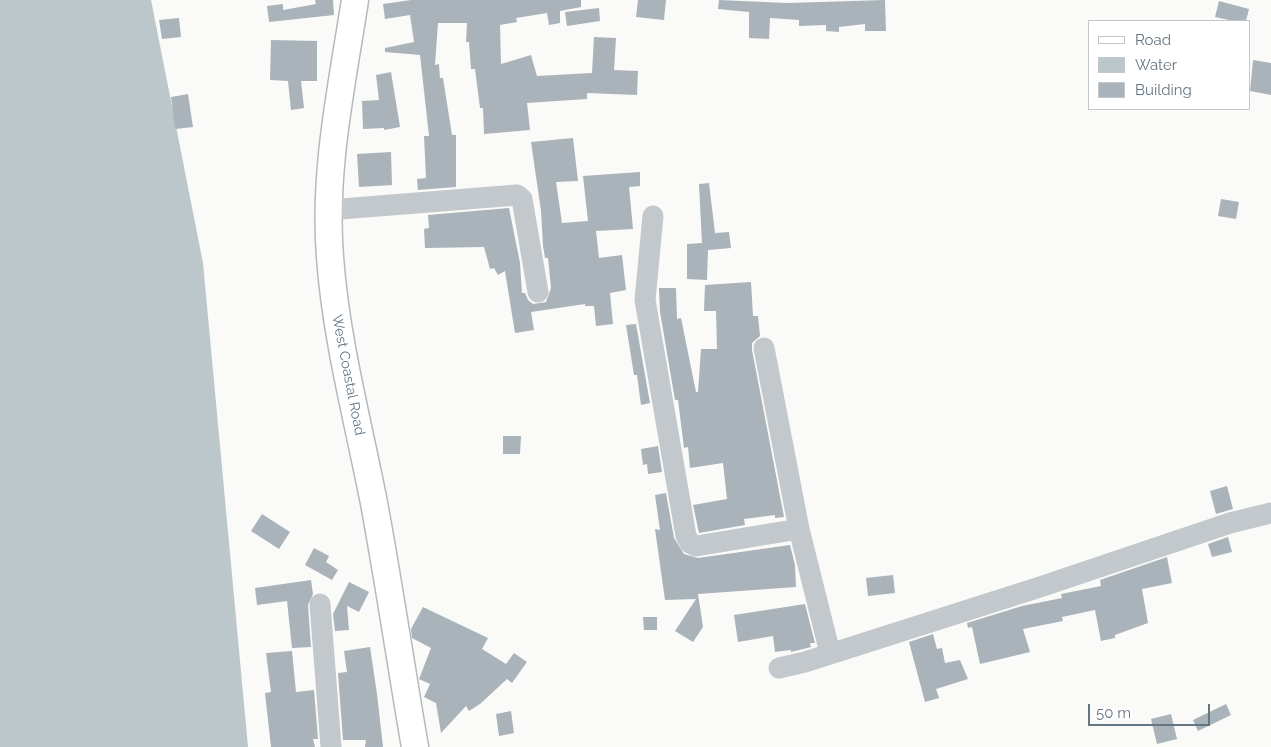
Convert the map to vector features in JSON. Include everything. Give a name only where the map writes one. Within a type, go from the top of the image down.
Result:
[{"type":"main road","name":"West Coastal Road","points":[[355,0],[333,143],[328,210],[333,293],[346,370],[374,504],[415,747]]},
{"type":"street","points":[[328,210],[517,195],[522,199],[538,292]]},
{"type":"street","points":[[653,216],[645,300],[686,536],[690,543],[696,546],[799,529]]},
{"type":"street","points":[[764,348],[799,529],[830,654]]},
{"type":"street","points":[[779,668],[830,654],[1040,587],[1230,523],[1271,513]]},
{"type":"street","points":[[320,604],[331,747]]},
{"type":"water","points":[[0,0],[151,0],[203,263],[248,747],[0,747]]},
{"type":"building","points":[[315,0],[333,0],[334,15],[269,22],[267,6],[283,4],[283,10],[316,4]]},
{"type":"building","points":[[411,0],[581,0],[581,7],[560,11],[560,23],[549,25],[547,13],[516,18],[517,22],[500,25],[501,64],[531,55],[537,76],[592,73],[594,37],[616,38],[614,70],[638,71],[637,95],[587,93],[587,99],[527,103],[530,130],[484,134],[483,108],[480,108],[475,69],[471,69],[469,42],[466,42],[467,23],[438,23],[435,65],[439,64],[440,78],[443,78],[452,135],[456,135],[456,187],[418,190],[417,179],[426,178],[424,136],[429,136],[420,55],[385,52],[385,48],[414,42],[410,15],[385,19],[383,4]]},
{"type":"building","points":[[638,0],[666,0],[664,20],[636,17]]},
{"type":"building","points":[[719,0],[787,3],[885,0],[886,31],[865,31],[865,24],[839,27],[839,32],[826,31],[826,25],[799,26],[799,20],[770,18],[769,39],[749,38],[749,12],[718,9]]},
{"type":"building","points":[[1219,1],[1249,9],[1246,20],[1229,20],[1215,17]]},
{"type":"building","points":[[599,8],[600,21],[567,26],[565,12]]},
{"type":"building","points":[[179,18],[181,37],[162,39],[159,20]]},
{"type":"building","points":[[271,40],[317,41],[317,81],[301,81],[304,108],[291,110],[288,81],[270,80]]},
{"type":"building","points":[[1253,60],[1271,63],[1271,95],[1251,91]]},
{"type":"building","points":[[391,72],[400,127],[384,130],[384,128],[363,129],[362,101],[379,100],[376,75]]},
{"type":"building","points":[[188,94],[193,127],[175,129],[171,97]]},
{"type":"building","points":[[573,138],[578,181],[556,182],[562,223],[588,221],[583,176],[640,172],[640,186],[629,187],[633,229],[596,231],[599,258],[622,255],[626,290],[610,293],[613,324],[596,326],[594,306],[585,306],[585,304],[531,312],[534,330],[515,333],[505,271],[498,275],[494,268],[490,269],[484,247],[425,248],[424,229],[429,228],[428,215],[509,208],[520,263],[522,293],[525,293],[528,300],[533,304],[546,302],[551,288],[548,258],[545,258],[543,246],[541,211],[531,142]]},
{"type":"building","points":[[391,152],[392,185],[359,187],[357,154]]},
{"type":"building","points":[[709,183],[715,233],[729,232],[731,248],[708,250],[707,280],[687,279],[687,244],[702,243],[699,184]]},
{"type":"building","points":[[1221,199],[1239,202],[1236,219],[1218,216]]},
{"type":"building","points":[[751,282],[753,316],[758,316],[760,336],[752,343],[752,350],[784,517],[775,518],[775,515],[744,519],[745,525],[699,533],[693,505],[727,499],[723,463],[690,468],[688,447],[684,448],[678,400],[675,400],[660,312],[659,288],[676,288],[677,319],[681,318],[696,392],[698,392],[701,349],[717,349],[716,311],[704,311],[705,285]]},
{"type":"building","points":[[636,324],[650,403],[641,405],[637,375],[634,375],[626,325]]},
{"type":"building","points":[[503,436],[521,436],[520,454],[503,454]]},
{"type":"building","points":[[658,446],[662,472],[648,474],[647,464],[643,465],[641,449]]},
{"type":"building","points":[[1227,486],[1233,509],[1216,514],[1210,491]]},
{"type":"building","points":[[666,493],[674,538],[684,554],[698,558],[790,545],[795,565],[796,587],[698,594],[703,627],[693,642],[675,631],[696,599],[665,600],[655,529],[660,530],[655,495]]},
{"type":"building","points":[[262,514],[290,532],[279,549],[251,531]]},
{"type":"building","points":[[1228,537],[1232,552],[1212,557],[1208,544]]},
{"type":"building","points":[[314,548],[329,556],[326,562],[338,570],[332,580],[305,565]]},
{"type":"building","points":[[1167,557],[1172,583],[1142,589],[1148,623],[1115,635],[1115,638],[1101,641],[1095,610],[1062,617],[1063,621],[1023,629],[1030,652],[980,664],[972,627],[968,628],[967,623],[1022,606],[1062,598],[1061,594],[1101,586],[1100,580]]},
{"type":"building","points":[[893,575],[895,593],[868,596],[866,578]]},
{"type":"building","points":[[311,580],[313,594],[308,605],[311,647],[292,648],[287,601],[257,605],[255,588]]},
{"type":"building","points":[[349,582],[369,592],[359,612],[347,606],[349,630],[335,631],[333,614]]},
{"type":"building","points":[[805,604],[815,643],[810,643],[811,647],[791,652],[791,650],[775,652],[773,636],[738,642],[734,615]]},
{"type":"building","points":[[423,607],[488,638],[482,649],[506,664],[514,653],[527,662],[512,683],[507,679],[480,704],[469,711],[466,706],[441,733],[436,703],[424,697],[430,684],[419,679],[431,648],[412,638],[411,629]]},
{"type":"building","points":[[643,617],[657,617],[657,630],[644,630]]},
{"type":"building","points":[[933,634],[937,649],[942,648],[945,663],[960,660],[968,679],[936,689],[939,698],[925,702],[909,642]]},
{"type":"building","points":[[370,647],[383,747],[365,747],[366,740],[343,740],[338,673],[347,672],[344,651]]},
{"type":"building","points":[[292,651],[296,692],[314,690],[318,739],[313,739],[315,747],[271,747],[265,693],[271,692],[266,653]]},
{"type":"building","points":[[1226,704],[1231,715],[1198,731],[1193,720]]},
{"type":"building","points":[[511,711],[514,733],[499,736],[496,714]]},
{"type":"building","points":[[1171,714],[1177,739],[1157,744],[1151,719]]}]
